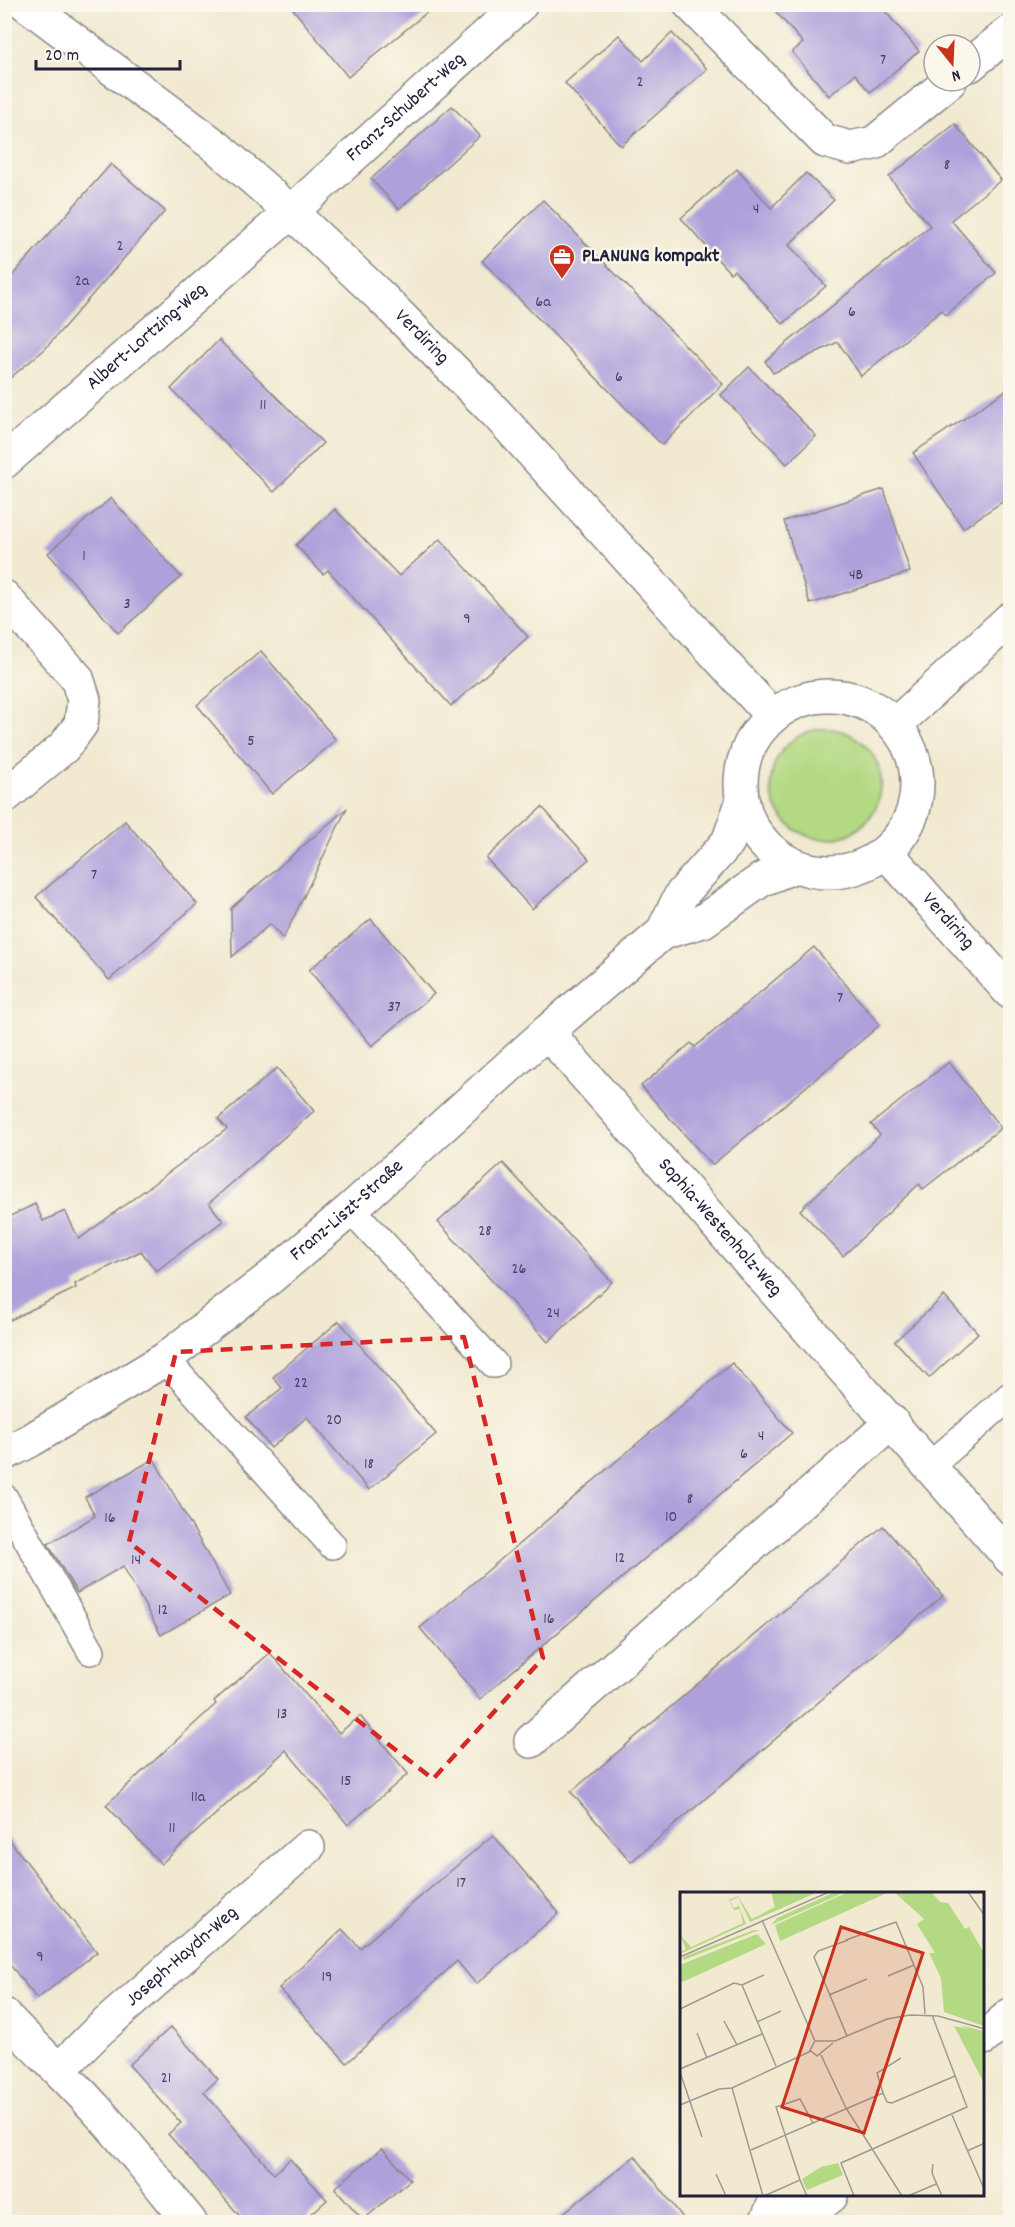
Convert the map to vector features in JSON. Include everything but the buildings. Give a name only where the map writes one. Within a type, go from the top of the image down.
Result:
[{"type":"street","name":"Verdiring","points":[[26,4],[216,147],[291,212],[381,297],[497,414],[772,716]]},
{"type":"street","name":"Franz-Schubert-Weg","points":[[291,212],[521,4]]},
{"type":"street","points":[[690,4],[825,141],[850,148],[874,143],[935,93]]},
{"type":"street","points":[[982,55],[1011,32]]},
{"type":"street","name":"Albert-Lortzing-Weg","points":[[4,462],[291,212]]},
{"type":"street","points":[[4,597],[76,678],[84,700],[81,724],[64,747],[4,797]]},
{"type":"street","points":[[895,725],[1011,619]]},
{"type":"street","points":[[816,697],[842,697],[862,702],[880,712],[895,725],[906,741],[915,764],[917,789],[912,816],[900,837],[886,852],[864,866],[845,872],[830,873],[795,866],[776,856],[763,844],[749,822],[742,803],[741,780],[746,755],[756,734],[772,716],[793,703],[816,697]]},
{"type":"street","name":"Franz-Liszt-Straße","points":[[4,1454],[165,1359],[271,1276],[351,1209],[547,1032],[662,933],[681,895],[728,842],[742,803]]},
{"type":"street","name":"Verdiring","points":[[886,852],[1011,992]]},
{"type":"street","name":"Franz-Liszt-Straße","points":[[662,933],[704,921],[761,880],[795,866]]},
{"type":"street","name":"Sophia-Westenholz-Weg","points":[[547,1032],[1011,1558]]},
{"type":"street","points":[[531,1741],[892,1422]]},
{"type":"street","name":"Joseph-Haydn-Weg","points":[[60,2069],[98,2031],[308,1847]]},
{"type":"street","points":[[4,2014],[60,2069],[98,2111],[190,2223]]},
{"type":"street","points":[[985,2037],[1011,2015]]},
{"type":"street","points":[[766,2223],[778,2197]]},
{"type":"street","points":[[786,2223],[830,2197]]},
{"type":"lane","points":[[351,1209],[494,1364]]},
{"type":"lane","points":[[165,1359],[333,1545]]},
{"type":"lane","points":[[930,1466],[1011,1396]]},
{"type":"lane","points":[[4,1498],[91,1651]]},
{"type":"highlighted area","points":[[464,1337],[543,1658],[433,1779],[129,1542],[176,1352]]},
{"type":"green space","points":[[826,729],[847,733],[865,745],[877,763],[881,784],[877,805],[865,823],[847,835],[826,839],[805,835],[787,823],[775,805],[771,784],[775,763],[787,745],[805,733]]},
{"type":"place","name":"PLANUNG kompakt","points":[[562,280]]}]
